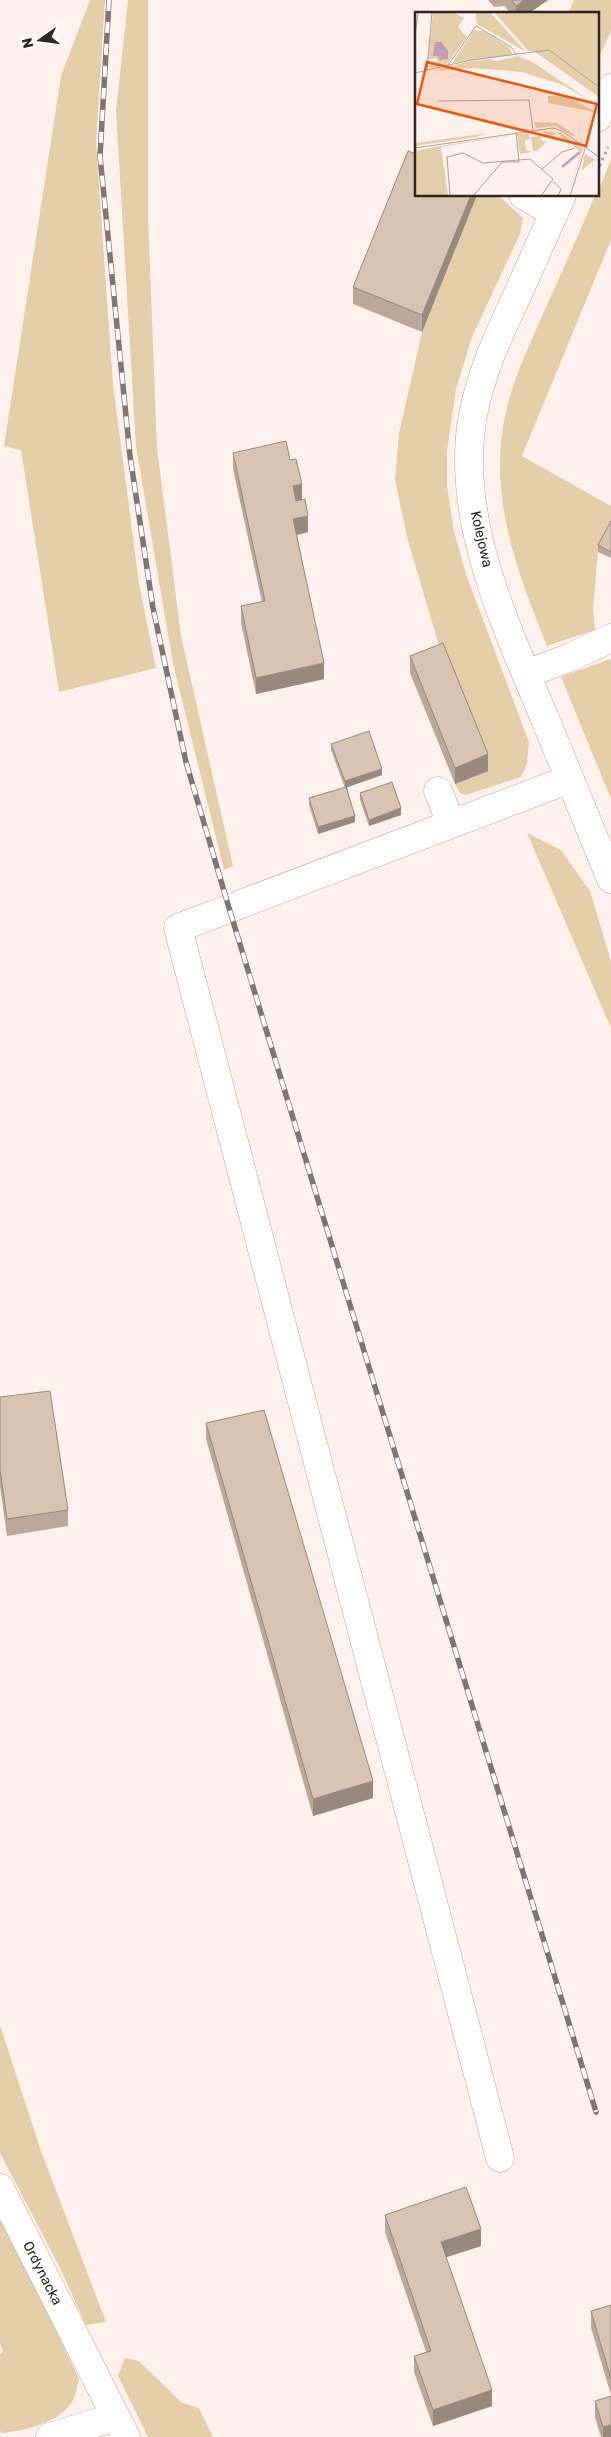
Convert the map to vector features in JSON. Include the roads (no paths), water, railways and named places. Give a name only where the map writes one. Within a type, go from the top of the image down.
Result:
[{"type":"street","points":[[598,116],[611,88]]},
{"type":"street","points":[[527,196],[558,204]]},
{"type":"street","name":"Kolejowa","points":[[558,204],[492,351],[473,415],[470,446],[471,481],[476,519],[497,599],[611,879]]},
{"type":"street","points":[[526,674],[571,657],[611,638]]},
{"type":"street","points":[[500,2158],[178,928],[570,779]]},
{"type":"street","points":[[438,791],[452,823]]},
{"type":"street","name":"Ordynacka","points":[[0,2188],[120,2427]]},
{"type":"street","points":[[50,2437],[120,2427]]},
{"type":"railway","points":[[109,0],[100,156],[130,456],[153,608],[186,762],[596,2112]]}]
